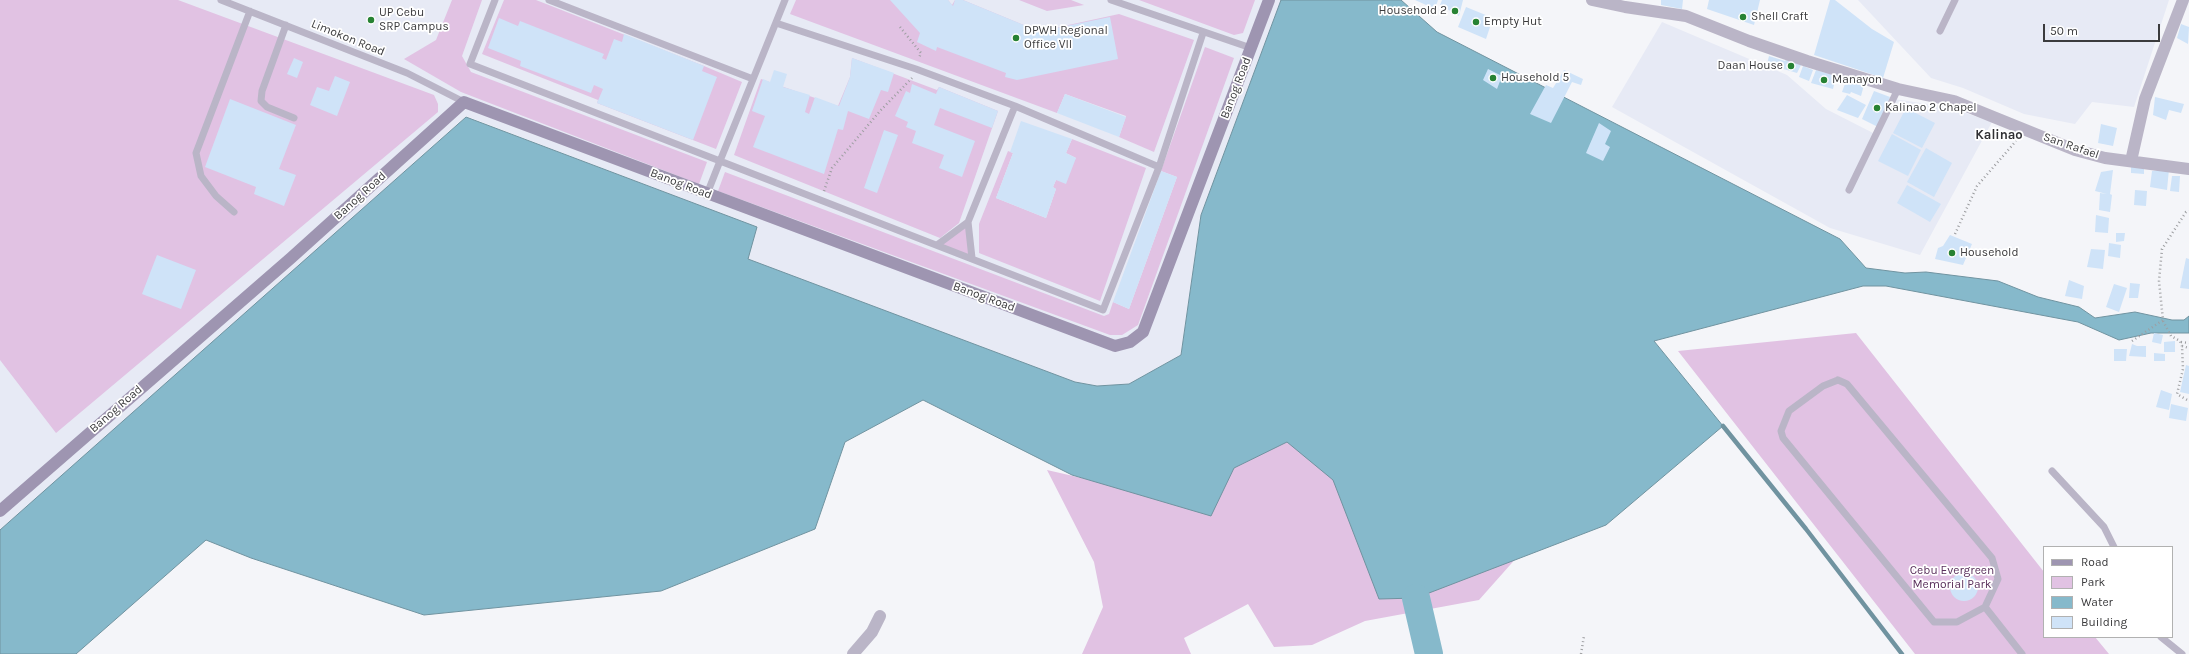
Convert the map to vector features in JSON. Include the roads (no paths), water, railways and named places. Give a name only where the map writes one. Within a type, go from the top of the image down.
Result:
[{"type":"street","name":"Banog Road","points":[[0,511],[291,258],[464,102],[1115,346],[1130,342],[1143,332],[1269,0]]},
{"type":"street","name":"San Rafael","points":[[1592,0],[1625,7],[1686,16],[1749,41],[1898,89],[1954,101],[2075,150],[2105,158],[2189,169]]},
{"type":"street","points":[[2131,161],[2145,100],[2183,0]]},
{"type":"street","points":[[853,654],[872,632],[880,616]]},
{"type":"lane","name":"Limokon Road","points":[[221,0],[250,10],[407,73],[464,102]]},
{"type":"lane","points":[[495,0],[470,64],[1103,310],[1158,166],[1203,33]]},
{"type":"lane","points":[[549,0],[752,79]]},
{"type":"lane","points":[[707,194],[785,0]]},
{"type":"lane","points":[[1111,0],[1203,33],[1251,48]]},
{"type":"lane","points":[[1940,31],[1955,0]]},
{"type":"lane","points":[[234,212],[216,196],[201,176],[196,153],[250,10]]},
{"type":"lane","points":[[776,23],[916,69],[1015,106],[1158,166]]},
{"type":"lane","points":[[286,25],[262,91],[262,101],[267,107],[294,118]]},
{"type":"lane","points":[[1849,190],[1898,89]]},
{"type":"lane","points":[[972,258],[968,222],[1015,106]]},
{"type":"lane","points":[[937,245],[968,222]]},
{"type":"lane","points":[[1838,380],[1847,384],[1992,558],[1998,579],[1985,607],[1957,622],[1934,622],[1783,438],[1780,431],[1789,411],[1829,382],[1838,380]]},
{"type":"lane","points":[[2052,471],[2104,527],[2114,546]]},
{"type":"lane","points":[[1985,607],[2022,654]]},
{"type":"lane","points":[[2162,638],[2182,654]]},
{"type":"water","points":[[1281,0],[1401,0],[1437,32],[1840,239],[1866,268],[1905,273],[1926,272],[1998,281],[2038,297],[2079,307],[2095,318],[2135,312],[2172,320],[2184,320],[2189,316],[2189,333],[2151,333],[2119,340],[2078,322],[1886,286],[1863,286],[1654,341],[1723,426],[1606,525],[1416,598],[1379,599],[1333,480],[1287,442],[1234,468],[1211,516],[1072,475],[923,400],[845,442],[815,529],[661,591],[424,615],[251,558],[206,540],[76,654],[0,654],[0,530],[466,117],[757,227],[748,259],[1075,382],[1097,386],[1129,384],[1181,355],[1201,215]]},
{"type":"waterway","points":[[1723,426],[1806,529],[1902,654]]},
{"type":"waterway","points":[[1416,598],[1429,654]]},
{"type":"place","name":"Household 2","points":[[1455,11]]},
{"type":"place","name":"Shell Craft","points":[[1743,17]]},
{"type":"place","name":"UP Cebu SRP Campus","points":[[371,20]]},
{"type":"place","name":"Empty Hut","points":[[1476,22]]},
{"type":"place","name":"DPWH Regional Office VII","points":[[1016,38]]},
{"type":"place","name":"Daan House","points":[[1791,66]]},
{"type":"place","name":"Household 5","points":[[1493,78]]},
{"type":"place","name":"Manayon","points":[[1824,80]]},
{"type":"place","name":"Kalinao 2 Chapel","points":[[1877,108]]},
{"type":"place","name":"Household","points":[[1952,253]]},
{"type":"district","name":"Kalinao","points":[[1999,135]]},
{"type":"park label","name":"Cebu Evergreen Memorial Park","points":[[1952,578]]}]
